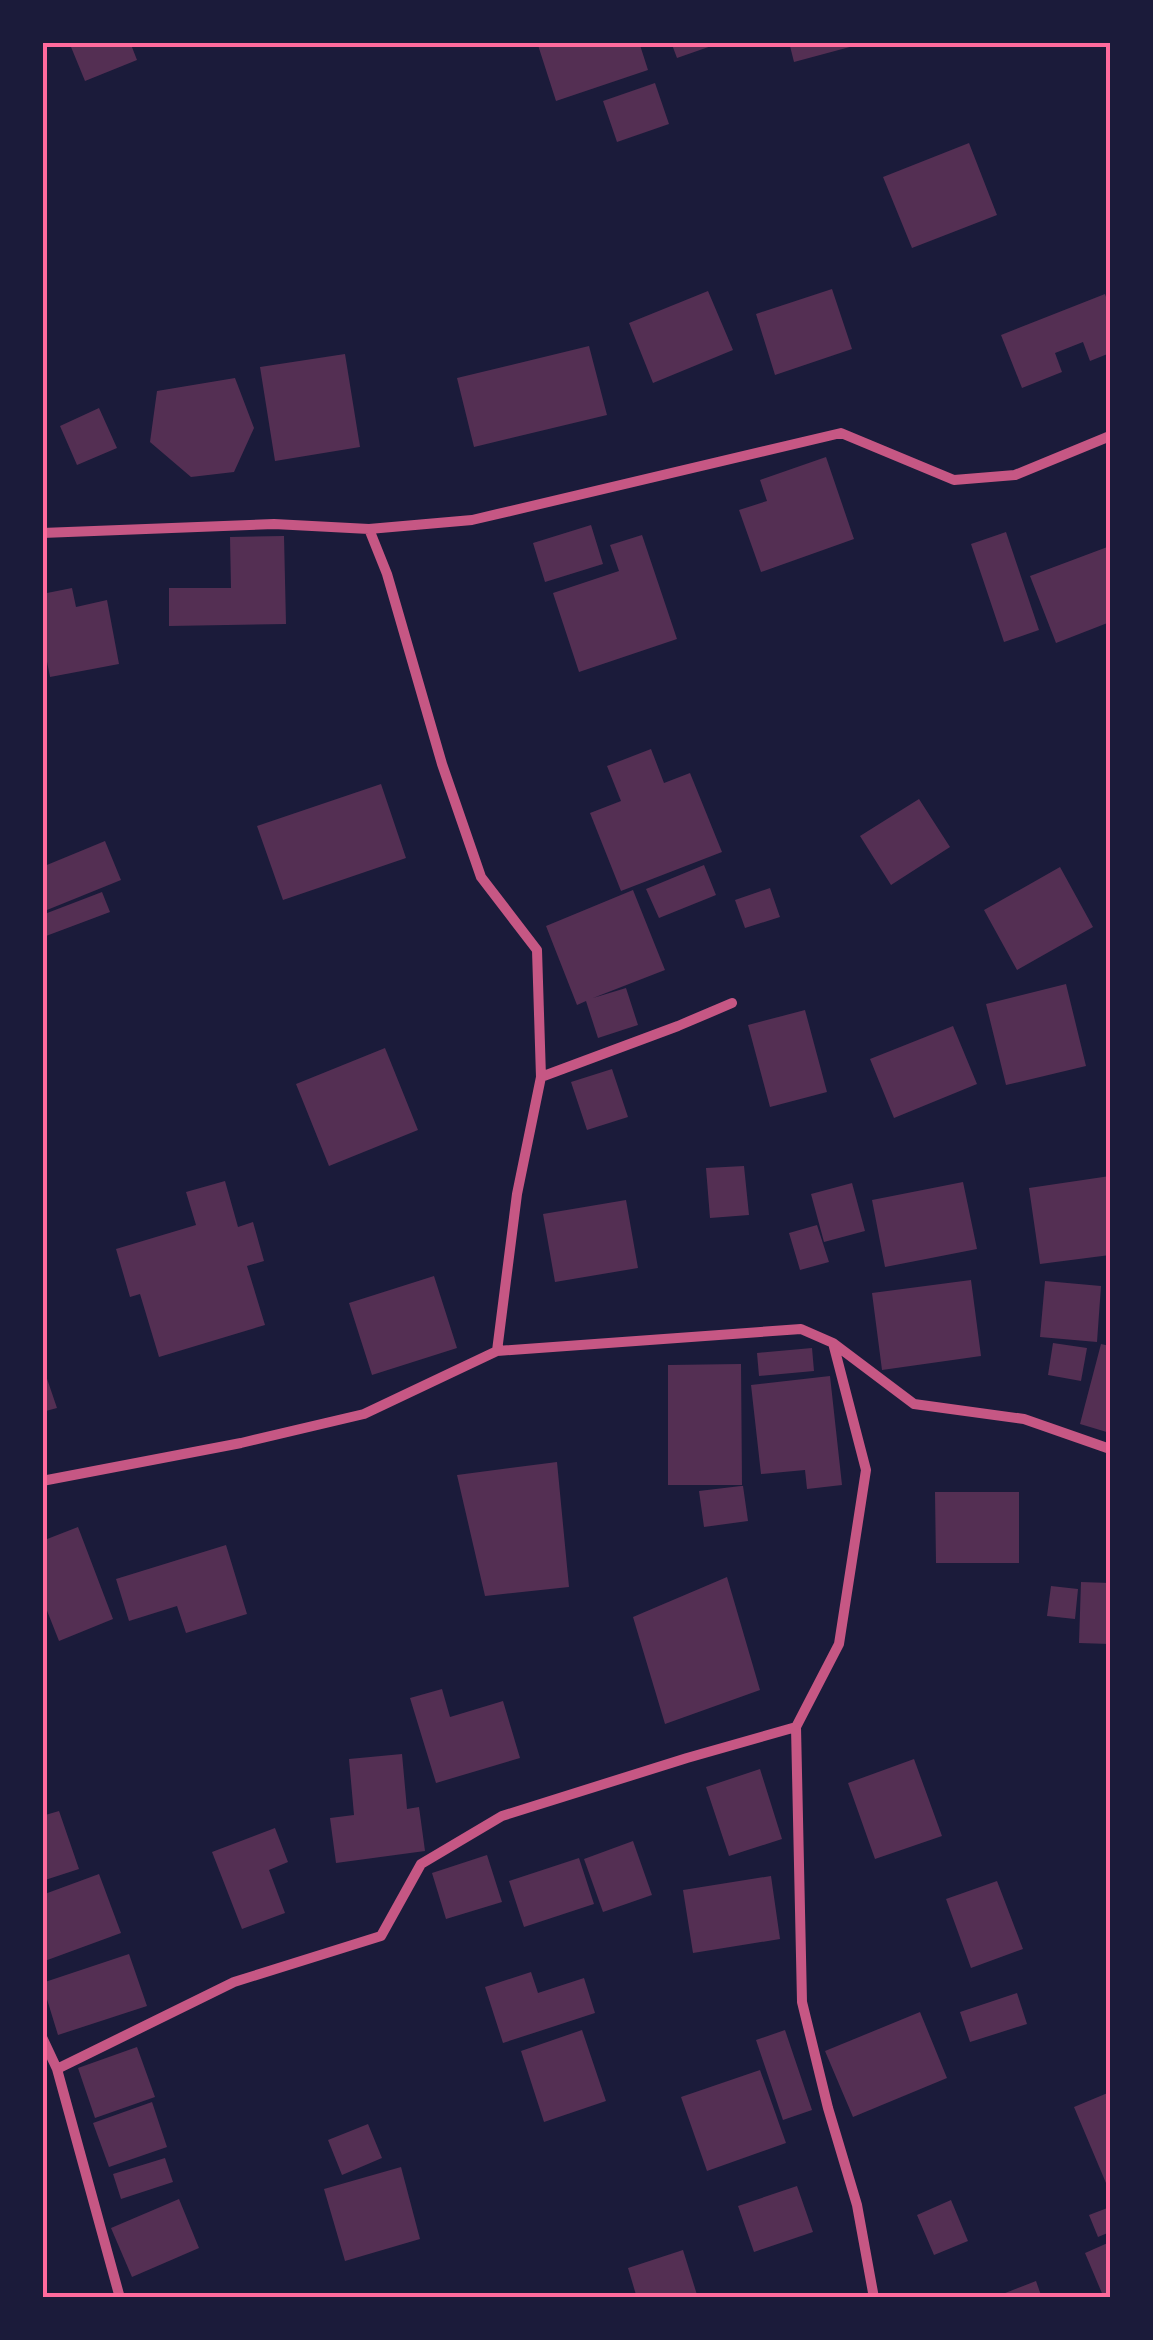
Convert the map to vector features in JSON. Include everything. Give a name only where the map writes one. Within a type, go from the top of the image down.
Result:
[{"type":"street","points":[[42,533],[274,524],[370,529],[472,520],[841,433],[954,480],[1014,475],[1110,436]]},
{"type":"street","points":[[370,529],[481,877],[537,950],[541,1076],[517,1194],[497,1351]]},
{"type":"street","points":[[541,1076],[732,1003]]},
{"type":"street","points":[[42,1481],[241,1443],[364,1414],[497,1351],[800,1329],[832,1344],[914,1404],[1024,1419],[1110,1449]]},
{"type":"street","points":[[832,1344],[866,1470],[839,1644],[796,1727],[802,2002],[857,2205],[874,2298]]},
{"type":"street","points":[[56,2068],[234,1982],[381,1936],[421,1864],[502,1816],[796,1727]]},
{"type":"street","points":[[42,2037],[56,2068],[120,2298]]},
{"type":"building","points":[[69,42],[130,42],[137,60],[85,81]]},
{"type":"building","points":[[537,42],[639,42],[648,70],[556,101]]},
{"type":"building","points":[[671,42],[719,42],[720,43],[677,58]]},
{"type":"building","points":[[789,42],[861,42],[861,44],[794,62]]},
{"type":"building","points":[[655,83],[669,124],[617,142],[603,101]]},
{"type":"building","points":[[969,143],[997,215],[912,248],[883,177]]},
{"type":"building","points":[[832,289],[852,349],[775,375],[756,314]]},
{"type":"building","points":[[708,291],[733,350],[653,383],[629,323]]},
{"type":"building","points":[[1105,294],[1110,308],[1110,353],[1090,361],[1083,342],[1055,353],[1062,372],[1022,388],[1001,335]]},
{"type":"building","points":[[589,346],[607,415],[474,447],[457,378]]},
{"type":"building","points":[[345,354],[360,447],[275,461],[260,367]]},
{"type":"building","points":[[235,378],[254,428],[234,472],[191,477],[150,442],[157,391]]},
{"type":"building","points":[[99,408],[117,448],[77,465],[60,426]]},
{"type":"building","points":[[826,457],[854,539],[761,572],[739,510],[767,501],[760,480]]},
{"type":"building","points":[[591,525],[603,564],[545,582],[533,543]]},
{"type":"building","points":[[1006,532],[1039,630],[1004,642],[971,544]]},
{"type":"building","points":[[642,535],[677,639],[579,672],[553,593],[619,571],[610,545]]},
{"type":"building","points":[[284,536],[286,624],[169,626],[169,588],[231,588],[230,537]]},
{"type":"building","points":[[1110,546],[1110,622],[1056,643],[1030,576]]},
{"type":"building","points":[[72,588],[76,607],[107,600],[119,664],[50,677],[42,636],[42,594]]},
{"type":"building","points":[[651,749],[664,783],[690,773],[722,852],[621,891],[590,813],[621,801],[607,766]]},
{"type":"building","points":[[381,784],[406,858],[283,900],[257,826]]},
{"type":"building","points":[[919,799],[950,847],[891,885],[860,836]]},
{"type":"building","points":[[105,841],[121,880],[42,912],[42,867]]},
{"type":"building","points":[[704,865],[716,895],[659,918],[646,889]]},
{"type":"building","points":[[1060,867],[1093,927],[1017,970],[984,910]]},
{"type":"building","points":[[770,888],[780,917],[745,928],[735,900]]},
{"type":"building","points":[[633,890],[665,970],[593,998],[626,988],[638,1025],[598,1038],[586,1001],[577,1005],[546,926]]},
{"type":"building","points":[[102,892],[110,912],[46,936],[42,915]]},
{"type":"building","points":[[1066,984],[1086,1066],[1006,1085],[986,1004]]},
{"type":"building","points":[[805,1010],[827,1092],[770,1107],[748,1025]]},
{"type":"building","points":[[953,1026],[977,1084],[894,1118],[870,1059]]},
{"type":"building","points":[[385,1048],[418,1130],[329,1166],[296,1084]]},
{"type":"building","points":[[612,1069],[628,1117],[587,1130],[571,1082]]},
{"type":"building","points":[[744,1166],[749,1215],[710,1218],[706,1168]]},
{"type":"building","points":[[1110,1176],[1110,1255],[1040,1264],[1029,1188]]},
{"type":"building","points":[[225,1181],[238,1227],[253,1222],[264,1261],[247,1266],[265,1325],[159,1357],[140,1294],[130,1297],[116,1249],[196,1225],[186,1192]]},
{"type":"building","points":[[963,1182],[977,1249],[885,1267],[872,1200]]},
{"type":"building","points":[[852,1183],[865,1231],[824,1242],[811,1194]]},
{"type":"building","points":[[626,1200],[638,1268],[555,1282],[543,1214]]},
{"type":"building","points":[[817,1225],[829,1262],[800,1270],[789,1233]]},
{"type":"building","points":[[434,1276],[457,1348],[372,1375],[349,1303]]},
{"type":"building","points":[[971,1280],[981,1356],[882,1370],[872,1293]]},
{"type":"building","points":[[1045,1281],[1101,1286],[1097,1342],[1040,1337]]},
{"type":"building","points":[[1053,1343],[1087,1348],[1081,1381],[1048,1375]]},
{"type":"building","points":[[1101,1344],[1110,1346],[1110,1433],[1080,1424]]},
{"type":"building","points":[[812,1348],[814,1371],[759,1376],[757,1353]]},
{"type":"building","points":[[42,1364],[57,1408],[42,1412]]},
{"type":"building","points":[[741,1364],[742,1485],[668,1485],[668,1365]]},
{"type":"building","points":[[830,1376],[842,1485],[807,1489],[805,1470],[761,1474],[751,1385]]},
{"type":"building","points":[[557,1462],[569,1587],[485,1596],[457,1475]]},
{"type":"building","points":[[743,1486],[748,1521],[704,1527],[699,1491]]},
{"type":"building","points":[[935,1492],[1019,1492],[1019,1563],[936,1563]]},
{"type":"building","points":[[78,1527],[113,1619],[59,1641],[42,1598],[42,1541]]},
{"type":"building","points":[[226,1545],[247,1614],[186,1633],[177,1606],[129,1621],[116,1579]]},
{"type":"building","points":[[727,1577],[760,1690],[665,1724],[633,1617]]},
{"type":"building","points":[[1081,1582],[1110,1583],[1110,1644],[1079,1643]]},
{"type":"building","points":[[1051,1586],[1078,1589],[1075,1619],[1047,1616]]},
{"type":"building","points":[[442,1689],[450,1717],[503,1701],[520,1758],[436,1783],[410,1698]]},
{"type":"building","points":[[402,1754],[407,1809],[419,1807],[425,1851],[336,1863],[330,1818],[354,1815],[349,1759]]},
{"type":"building","points":[[914,1759],[942,1836],[875,1859],[848,1783]]},
{"type":"building","points":[[760,1769],[782,1839],[729,1856],[706,1787]]},
{"type":"building","points":[[59,1811],[79,1869],[42,1881],[42,1816]]},
{"type":"building","points":[[275,1828],[288,1862],[269,1870],[285,1913],[242,1929],[212,1852]]},
{"type":"building","points":[[633,1841],[652,1895],[603,1912],[584,1859]]},
{"type":"building","points":[[487,1855],[502,1902],[446,1919],[432,1873]]},
{"type":"building","points":[[579,1858],[594,1904],[524,1927],[509,1881]]},
{"type":"building","points":[[99,1874],[121,1933],[42,1962],[42,1895]]},
{"type":"building","points":[[771,1876],[780,1939],[693,1953],[683,1890]]},
{"type":"building","points":[[997,1881],[1023,1949],[971,1968],[946,1899]]},
{"type":"building","points":[[129,1954],[147,2006],[58,2035],[42,1983]]},
{"type":"building","points":[[531,1972],[538,1993],[584,1978],[595,2013],[503,2043],[485,1987]]},
{"type":"building","points":[[1017,1993],[1027,2024],[970,2042],[960,2012]]},
{"type":"building","points":[[920,2012],[947,2078],[853,2117],[825,2051]]},
{"type":"building","points":[[582,2030],[606,2101],[544,2122],[521,2051]]},
{"type":"building","points":[[785,2030],[812,2110],[783,2120],[756,2040]]},
{"type":"building","points":[[137,2047],[155,2097],[95,2118],[78,2068]]},
{"type":"building","points":[[760,2070],[786,2143],[707,2171],[681,2097]]},
{"type":"building","points":[[1110,2092],[1110,2182],[1106,2183],[1074,2107]]},
{"type":"building","points":[[152,2102],[167,2147],[109,2167],[93,2123]]},
{"type":"building","points":[[368,2124],[382,2158],[342,2175],[328,2140]]},
{"type":"building","points":[[165,2158],[173,2182],[121,2199],[113,2174]]},
{"type":"building","points":[[401,2167],[420,2239],[345,2261],[324,2189]]},
{"type":"building","points":[[797,2186],[813,2232],[754,2252],[738,2206]]},
{"type":"building","points":[[179,2199],[199,2248],[132,2277],[111,2228]]},
{"type":"building","points":[[951,2200],[968,2241],[934,2255],[917,2215]]},
{"type":"building","points":[[1110,2207],[1110,2232],[1098,2237],[1089,2215]]},
{"type":"building","points":[[1110,2242],[1110,2298],[1104,2298],[1085,2253]]},
{"type":"building","points":[[683,2250],[698,2298],[637,2298],[628,2268]]},
{"type":"building","points":[[1036,2281],[1042,2298],[995,2298],[995,2297]]}]
